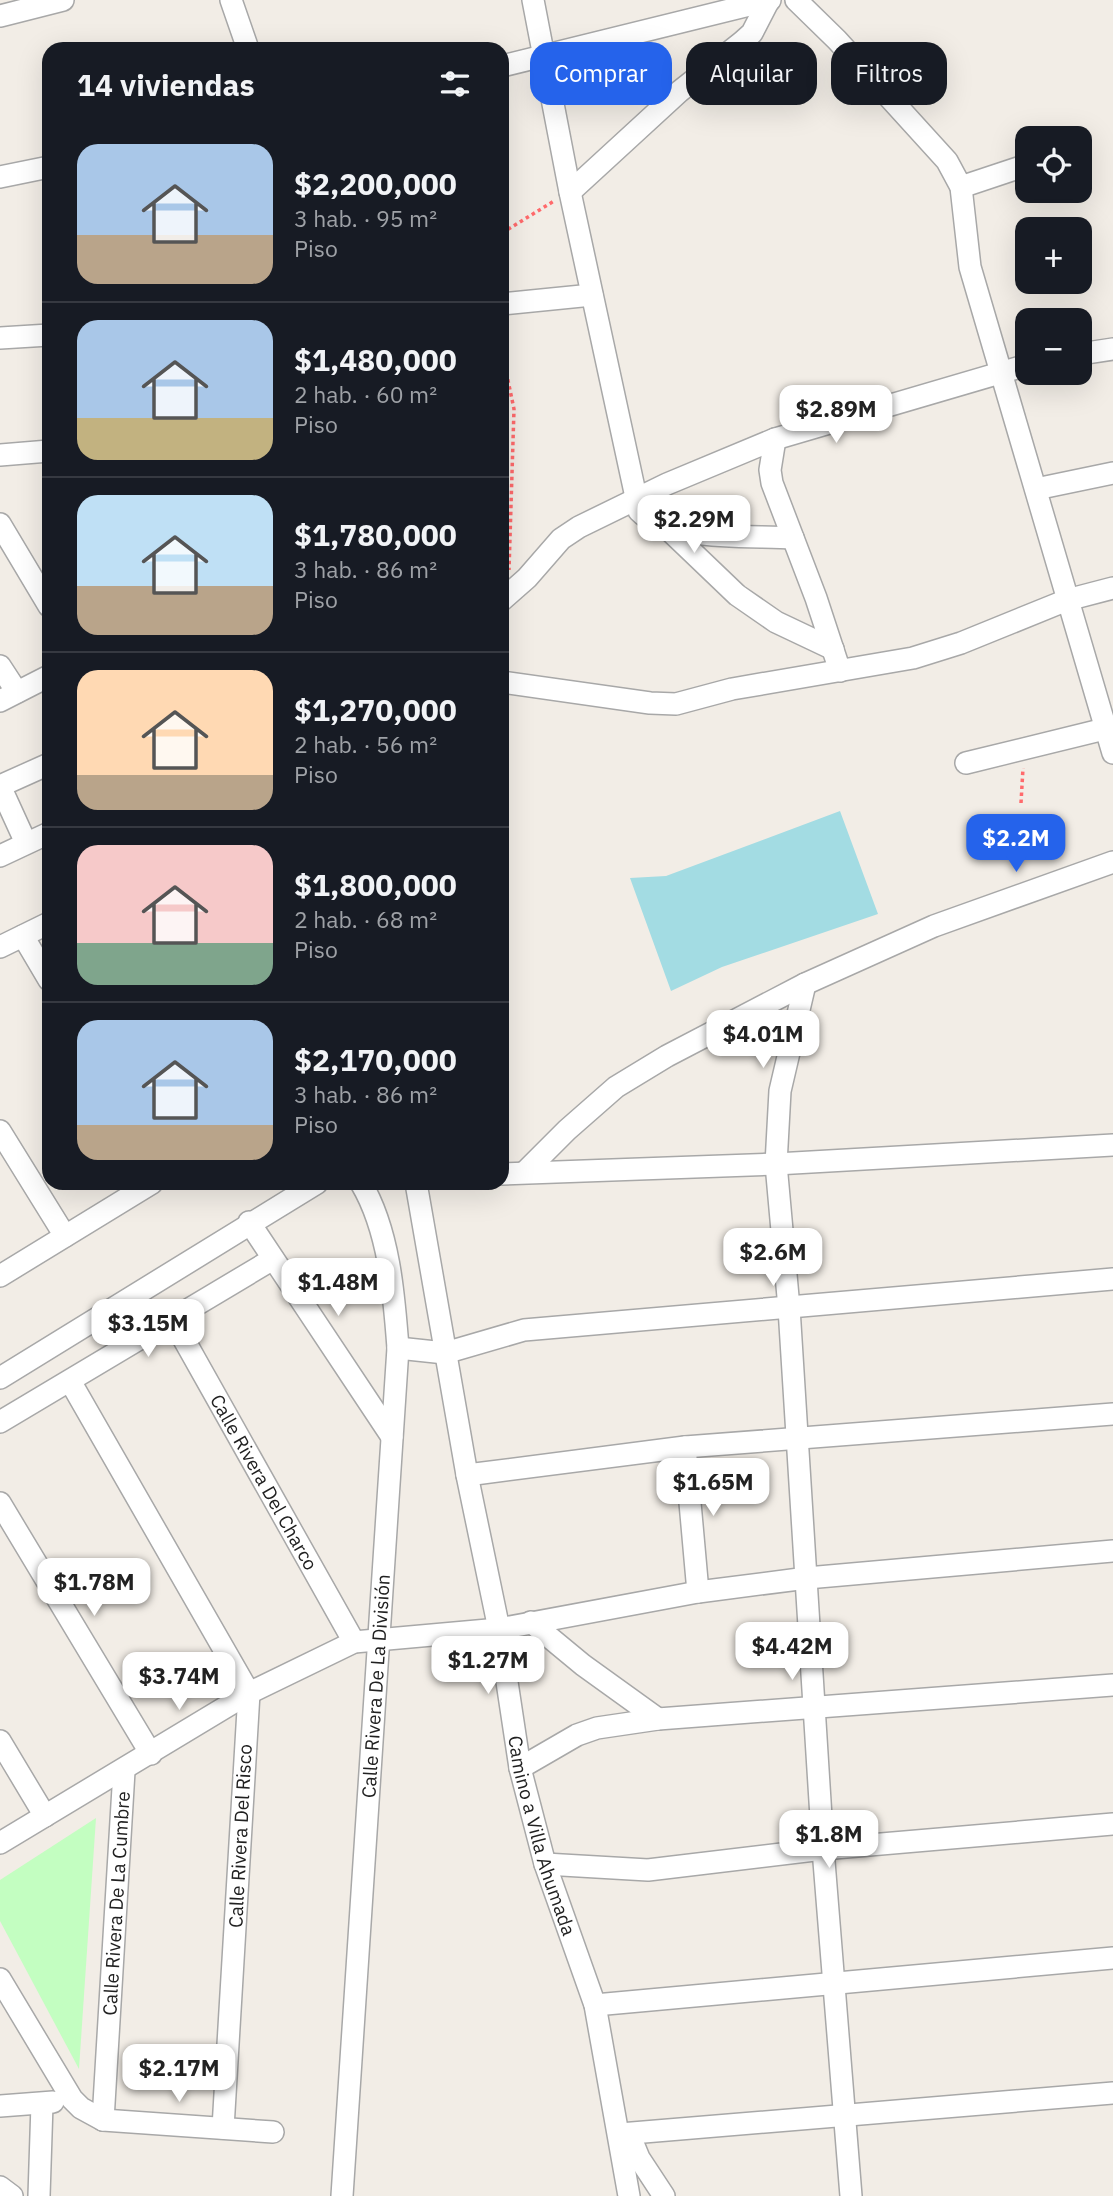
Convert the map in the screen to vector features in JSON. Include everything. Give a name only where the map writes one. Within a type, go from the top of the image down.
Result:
[{"type":"street","points":[[0,16],[63,0]]},
{"type":"street","points":[[231,0],[246,42]]},
{"type":"street","points":[[533,0],[542,42]]},
{"type":"street","points":[[595,42],[770,0]]},
{"type":"street","points":[[570,192],[681,91],[742,43],[752,33],[770,0]]},
{"type":"street","points":[[796,0],[837,40],[947,162],[961,187],[970,267],[1003,372],[1067,600],[1109,728],[1113,753]]},
{"type":"street","points":[[509,64],[530,58]]},
{"type":"street","points":[[554,105],[635,500],[646,518],[666,528],[699,534],[793,538]]},
{"type":"street","points":[[0,177],[42,168]]},
{"type":"street","points":[[961,187],[1015,169]]},
{"type":"street","points":[[509,303],[592,295]]},
{"type":"street","points":[[0,338],[42,335]]},
{"type":"street","points":[[1092,352],[1113,349]]},
{"type":"street","points":[[509,594],[561,539],[635,500],[775,439],[1015,368]]},
{"type":"street","points":[[775,439],[770,470],[772,483],[840,671]]},
{"type":"street","points":[[0,455],[42,452]]},
{"type":"street","points":[[1036,489],[1113,472]]},
{"type":"street","points":[[0,524],[42,582]]},
{"type":"street","points":[[666,528],[737,595],[776,622],[833,649]]},
{"type":"street","points":[[509,683],[664,705],[913,658],[961,643],[1067,600],[1113,588]]},
{"type":"street","points":[[0,666],[8,697],[42,680]]},
{"type":"street","points":[[966,763],[1109,728]]},
{"type":"street","points":[[26,844],[0,786],[42,767]]},
{"type":"street","points":[[0,856],[42,836]]},
{"type":"street","points":[[525,1172],[567,1130],[617,1087],[667,1056],[805,984],[934,926],[1113,862]]},
{"type":"street","points":[[0,947],[42,926]]},
{"type":"street","points":[[23,936],[42,968]]},
{"type":"street","points":[[805,984],[780,1091],[776,1164],[789,1308],[823,1849],[851,2196]]},
{"type":"street","points":[[0,1131],[65,1236]]},
{"type":"street","points":[[509,1173],[776,1164],[1113,1145]]},
{"type":"street","points":[[0,1276],[141,1190]]},
{"type":"street","points":[[0,1378],[305,1190]]},
{"type":"street","name":"Calle Rivera De La División","points":[[341,2196],[398,1348],[388,1264],[378,1224],[364,1190]]},
{"type":"street","name":"Camino a Villa Ahumada","points":[[417,1190],[467,1475],[499,1629],[520,1768],[545,1864],[595,2005],[625,2135],[629,2196]]},
{"type":"street","points":[[249,1222],[392,1437]]},
{"type":"street","points":[[0,1423],[273,1259]]},
{"type":"street","points":[[398,1348],[445,1353],[524,1330],[1113,1279]]},
{"type":"street","name":"Calle Rivera Del Charco","points":[[173,1320],[354,1642]]},
{"type":"street","points":[[70,1381],[249,1693]]},
{"type":"street","points":[[467,1475],[685,1447],[1113,1414]]},
{"type":"street","points":[[685,1447],[698,1591]]},
{"type":"street","points":[[0,1503],[151,1754]]},
{"type":"street","points":[[0,1843],[124,1771],[249,1693],[354,1642],[499,1629],[698,1591],[807,1578],[1113,1550]]},
{"type":"street","points":[[531,1622],[583,1665],[658,1719]]},
{"type":"street","points":[[520,1768],[587,1731],[658,1719],[815,1710],[1113,1685]]},
{"type":"street","name":"Calle Rivera Del Risco","points":[[223,2128],[249,1693]]},
{"type":"street","points":[[0,1741],[45,1816]]},
{"type":"street","name":"Calle Rivera De La Cumbre","points":[[103,2120],[124,1771]]},
{"type":"street","points":[[545,1864],[648,1870],[823,1849],[1113,1824]]},
{"type":"street","points":[[595,2005],[1113,1958]]},
{"type":"street","points":[[0,1979],[72,2099],[81,2108],[103,2120],[273,2132]]},
{"type":"street","points":[[664,2196],[625,2135],[1113,2093]]},
{"type":"street","points":[[0,2106],[72,2099]]},
{"type":"street","points":[[39,2196],[42,2104]]},
{"type":"street","points":[[0,2187],[12,2196]]},
{"type":"path","points":[[509,229],[570,192]]},
{"type":"path","points":[[509,385],[514,409],[514,471],[509,542]]},
{"type":"path","points":[[1021,803],[1024,748]]},
{"type":"green space","points":[[96,1818],[79,2069],[0,1921],[0,1880]]},
{"type":"water","points":[[840,811],[878,914],[722,967],[671,991],[630,878],[666,876]]}]
